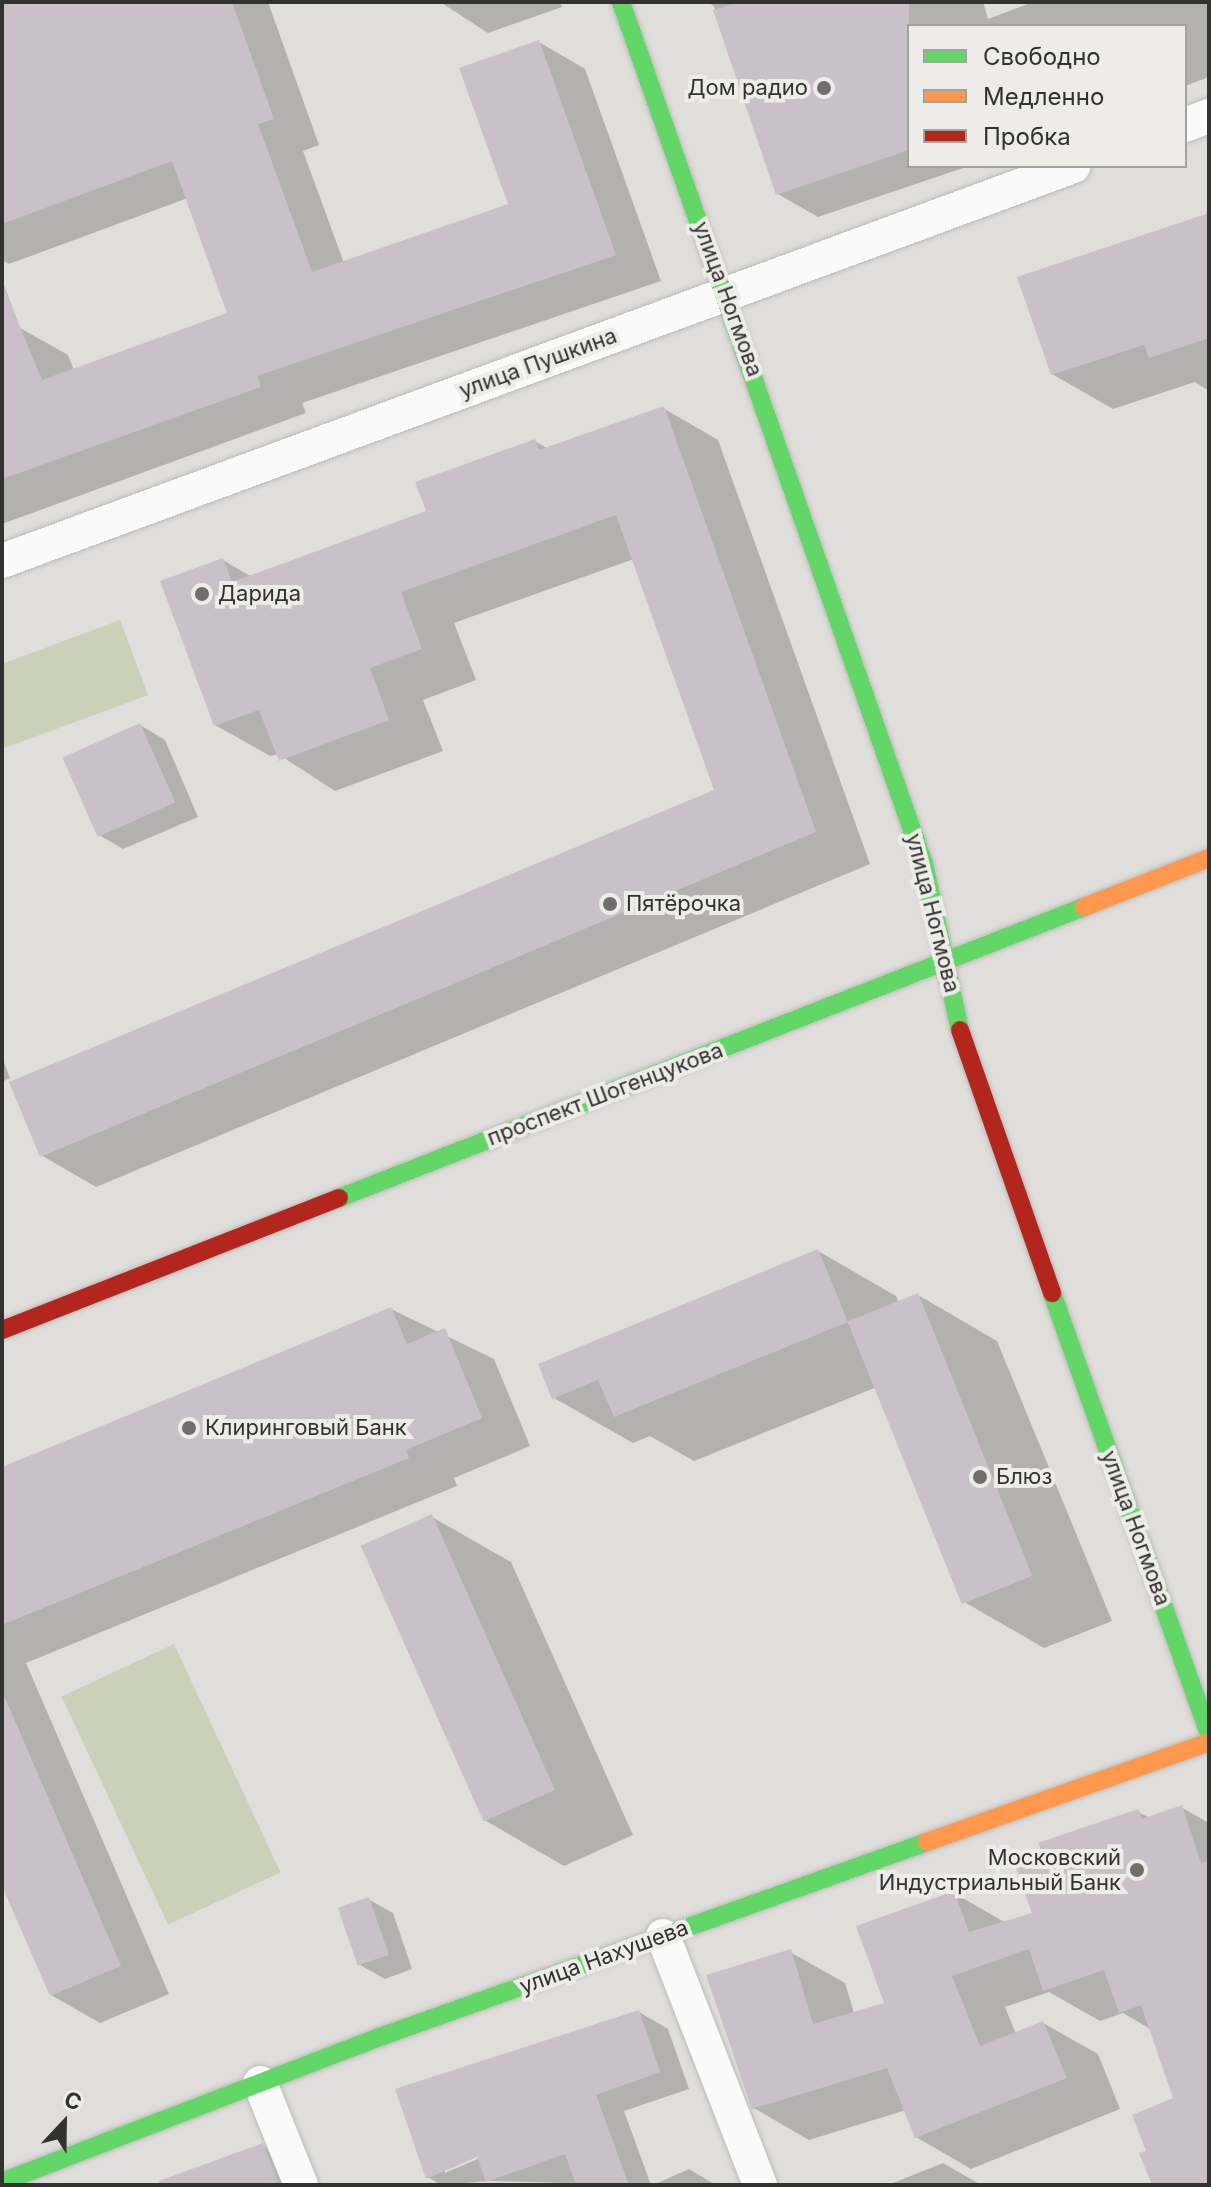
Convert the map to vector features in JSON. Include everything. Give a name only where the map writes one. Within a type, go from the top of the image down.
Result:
[{"type":"street","name":"улица Ногмова","points":[[621,2],[924,864],[962,1038],[1209,1735]]},
{"type":"street","points":[[1187,124],[1209,116]]},
{"type":"street","name":"улица Пушкина","points":[[2,561],[1069,168]]},
{"type":"street","name":"проспект Шогенцукова","points":[[2,1330],[1209,858]]},
{"type":"street","name":"улица Нахушева","points":[[2,2182],[260,2083],[663,1936],[1209,1742]]},
{"type":"street","points":[[663,1936],[760,2185]]},
{"type":"street","points":[[260,2083],[301,2185]]},
{"type":"green space","points":[[120,620],[148,695],[2,749],[2,664]]},
{"type":"green space","points":[[174,1644],[280,1872],[168,1925],[62,1696]]},
{"type":"building","points":[[2,2],[232,2],[274,119],[258,124],[312,272],[508,204],[459,68],[539,40],[616,255],[257,376],[261,387],[2,479],[2,283],[42,380],[227,313],[172,161],[2,224]]},
{"type":"building","name":"Дом радио","points":[[738,2],[909,2],[907,151],[776,195],[713,10]]},
{"type":"building","points":[[1209,213],[1209,338],[1149,358],[1144,345],[1051,375],[1017,277]]},
{"type":"building","points":[[664,406],[816,832],[40,1157],[9,1082],[714,790],[616,515],[401,592],[422,649],[370,668],[389,720],[279,761],[259,710],[214,726],[160,581],[223,558],[232,582],[426,511],[415,482],[535,439],[539,450]]},
{"type":"building","points":[[140,723],[175,802],[98,837],[62,758]]},
{"type":"building","points":[[818,1249],[848,1322],[614,1417],[598,1380],[552,1399],[538,1364]]},
{"type":"building","points":[[918,1293],[1032,1576],[962,1604],[848,1321]]},
{"type":"building","points":[[391,1307],[407,1344],[445,1328],[482,1418],[406,1450],[409,1458],[2,1625],[2,1467]]},
{"type":"building","points":[[432,1514],[555,1790],[484,1822],[361,1546]]},
{"type":"building","points":[[2,1691],[121,1966],[50,1996],[2,1886]]},
{"type":"building","points":[[1182,1805],[1201,1863],[1209,1861],[1209,2185],[1152,2185],[1139,2153],[1146,2151],[1132,2115],[1173,2098],[1141,2005],[1119,2013],[1104,1970],[1043,1991],[1029,1949],[952,1976],[980,2046],[1043,2021],[1067,2078],[915,2138],[887,2068],[752,2109],[706,1975],[791,1949],[813,2024],[884,2003],[856,1926],[954,1891],[969,1932],[1032,1913],[1013,1859],[1041,1850],[1038,1843],[1138,1809],[1142,1819]]},
{"type":"building","points":[[369,1897],[389,1955],[358,1965],[338,1908]]},
{"type":"building","points":[[639,2010],[660,2072],[596,2095],[629,2185],[576,2185],[565,2154],[486,2182],[477,2157],[426,2179],[395,2089]]},
{"type":"building","points":[[263,2143],[279,2185],[160,2185],[159,2181]]},
{"type":"traffic: fast","points":[[621,2],[924,864],[960,1030]]},
{"type":"traffic: fast","points":[[339,1198],[1084,907]]},
{"type":"traffic: fast","points":[[1052,1293],[1209,1735]]},
{"type":"traffic: fast","points":[[2,2182],[377,2038],[927,1842]]},
{"type":"traffic: slow","points":[[1084,907],[1209,858]]},
{"type":"traffic: slow","points":[[927,1842],[1209,1742]]},
{"type":"traffic: jam","points":[[960,1030],[1052,1293]]},
{"type":"traffic: jam","points":[[2,1330],[339,1198]]},
{"type":"place","name":"Дом радио","points":[[824,88]]},
{"type":"place","name":"Дарида","points":[[202,594]]},
{"type":"place","name":"Пятёрочка","points":[[610,904]]},
{"type":"place","name":"Клиринговый Банк","points":[[189,1428]]},
{"type":"place","name":"Блюз","points":[[980,1477]]},
{"type":"place","name":"Московский Индустриальный Банк","points":[[1137,1870]]}]
